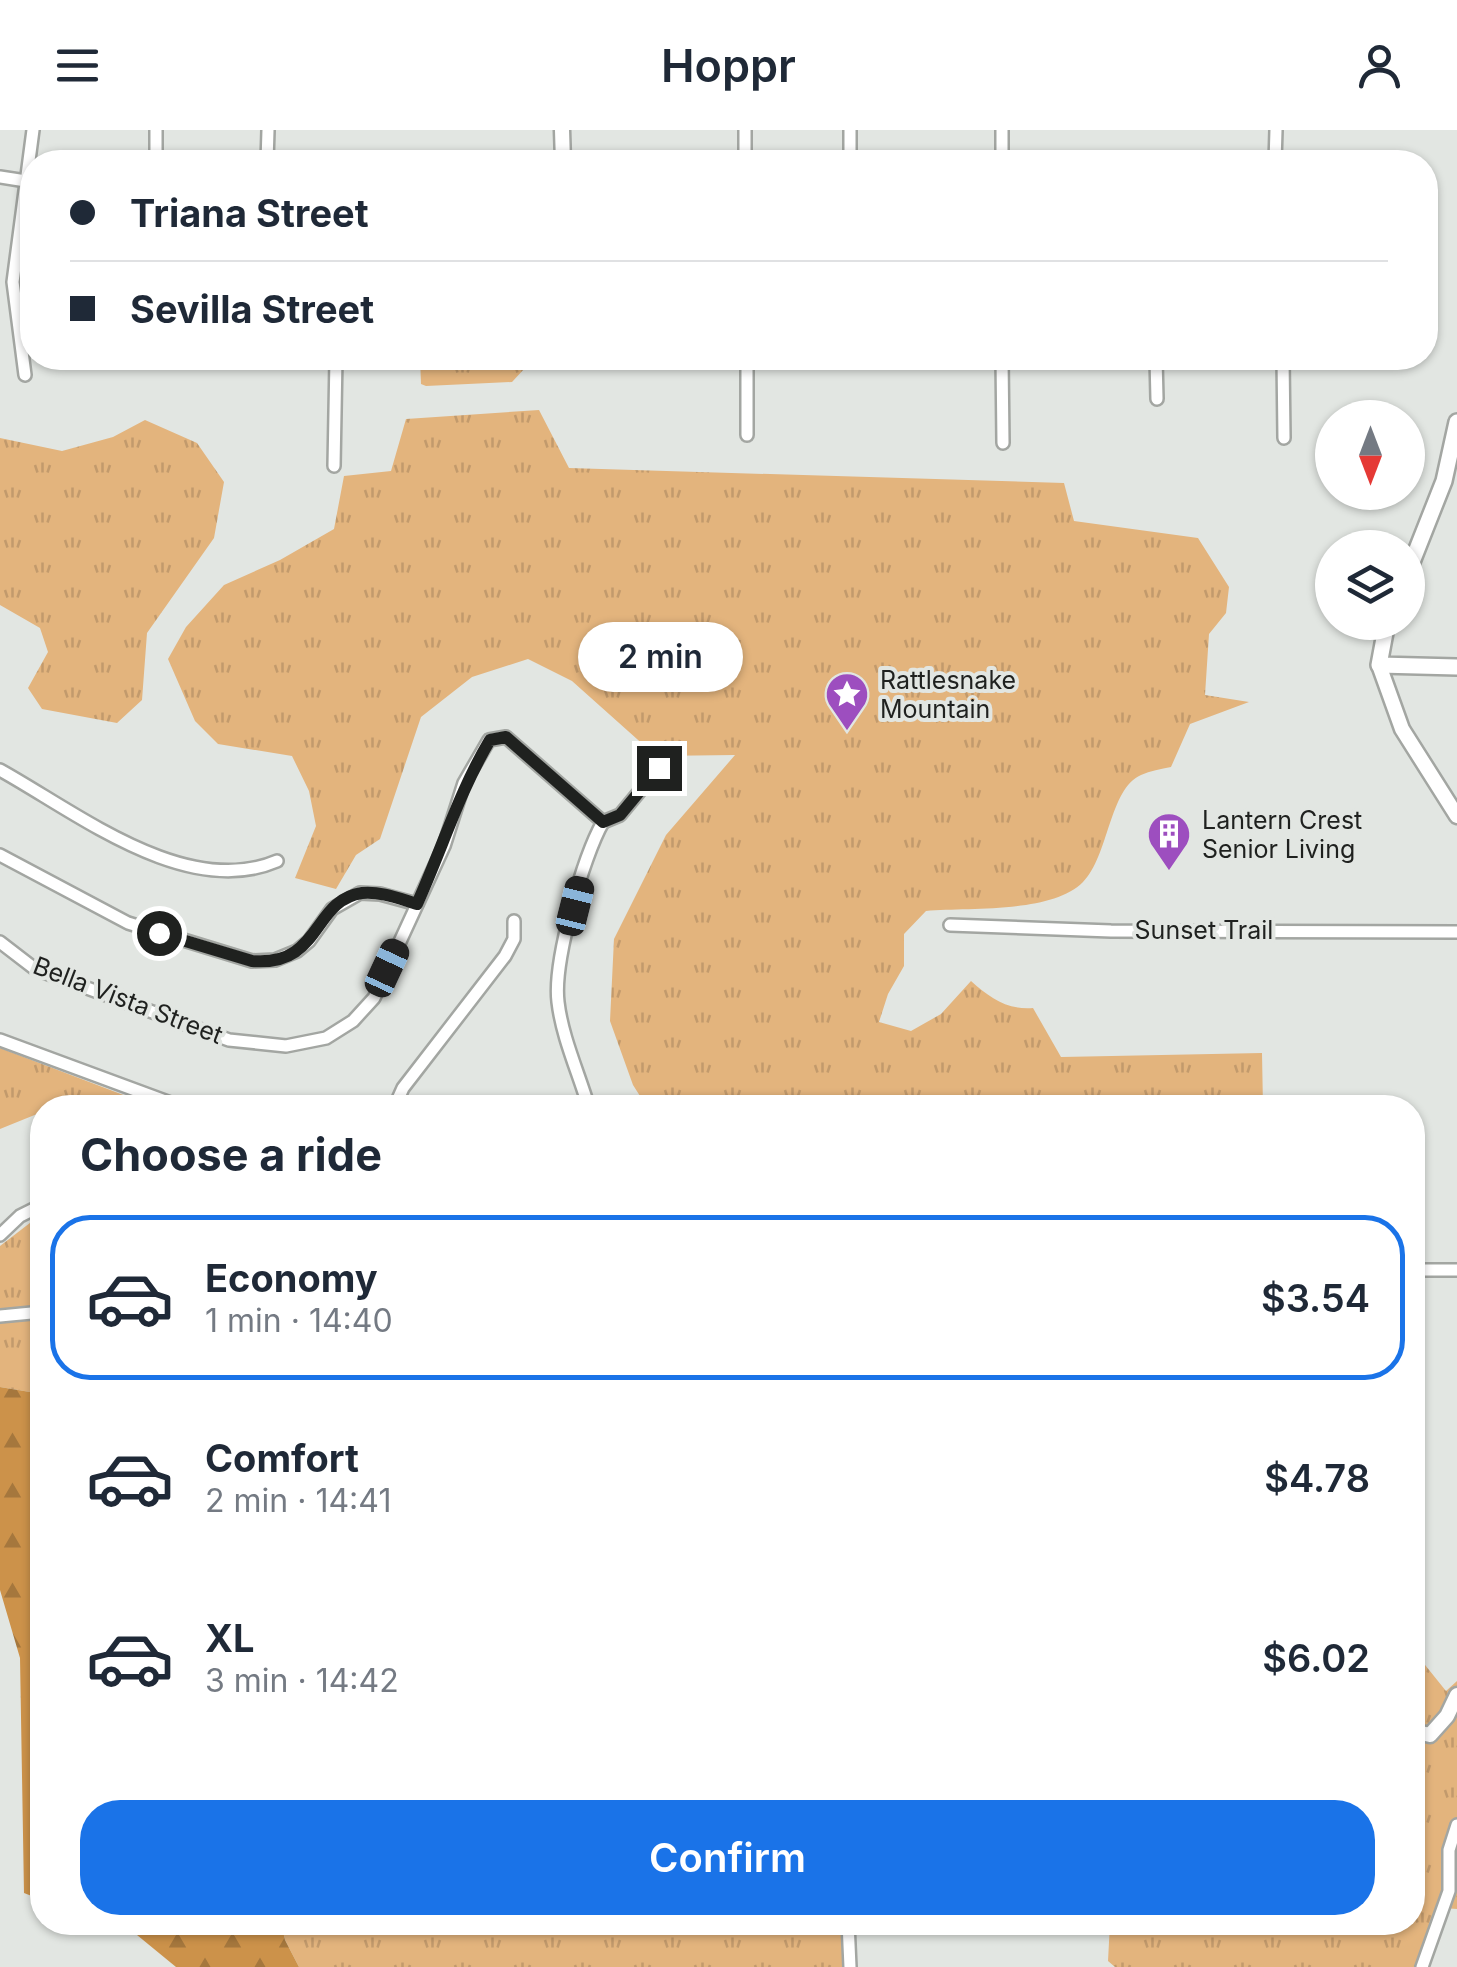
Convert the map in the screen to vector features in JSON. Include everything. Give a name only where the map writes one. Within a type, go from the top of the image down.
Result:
[{"type":"main road","points":[[1425,530],[1444,481],[1457,422]]},
{"type":"main road","points":[[1384,640],[1379,664],[1457,667]]},
{"type":"street","points":[[20,228],[13,282],[20,336]]},
{"type":"street","points":[[24,370],[25,375]]},
{"type":"street","points":[[334,466],[336,370]]},
{"type":"street","points":[[747,370],[747,435]]},
{"type":"street","points":[[1002,370],[1002,442]]},
{"type":"street","points":[[1156,370],[1157,399]]},
{"type":"street","points":[[1284,370],[1284,438]]},
{"type":"street","points":[[1379,664],[1402,729],[1457,816]]},
{"type":"street","name":"Bella Vista Street","points":[[0,942],[35,969],[199,1031],[229,1040],[296,1046],[326,1038],[361,1014],[374,998],[444,846],[464,783],[490,740],[506,737],[603,822]]},
{"type":"street","points":[[585,1095],[559,1011],[558,970],[591,842],[603,822],[620,815],[659,768]]},
{"type":"street","points":[[0,770],[120,840],[162,858],[192,866],[257,870],[276,861]]},
{"type":"street","points":[[0,854],[128,923],[252,961],[275,960],[297,951],[332,909],[360,893],[417,904]]},
{"type":"street","points":[[400,1095],[506,956],[514,939],[514,921]]},
{"type":"street","name":"Sunset Trail","points":[[950,925],[1457,932]]},
{"type":"street","points":[[0,1040],[149,1095]]},
{"type":"street","points":[[0,1234],[30,1211]]},
{"type":"street","points":[[1425,1270],[1457,1270]]},
{"type":"street","points":[[0,1316],[30,1313]]},
{"type":"street","points":[[1425,1734],[1438,1729],[1457,1696]]},
{"type":"street","points":[[1422,1967],[1449,1891],[1449,1850],[1457,1825]]},
{"type":"street","points":[[849,1935],[850,1967]]},
{"type":"green space","points":[[420,370],[523,370],[512,382],[421,384]]},
{"type":"green space","points":[[539,410],[569,468],[1064,483],[1074,521],[1198,538],[1229,587],[1226,613],[1209,634],[1205,695],[1249,702],[1190,724],[1171,767],[1144,774],[1130,783],[1115,808],[1092,871],[1069,892],[1031,904],[926,911],[904,934],[904,966],[888,994],[879,1022],[911,1031],[941,1014],[971,981],[999,1002],[1033,1008],[1061,1057],[1262,1053],[1263,1095],[639,1095],[610,1021],[614,939],[666,835],[735,755],[656,756],[572,681],[528,659],[472,677],[421,717],[380,839],[356,855],[336,889],[295,878],[316,826],[309,791],[292,756],[218,744],[195,721],[168,659],[186,627],[224,585],[280,560],[334,529],[344,476],[391,471],[406,419]]},
{"type":"green space","points":[[145,420],[197,443],[224,482],[214,538],[147,633],[142,700],[117,723],[42,709],[28,688],[48,652],[40,628],[0,605],[0,438],[62,451],[113,437]]},
{"type":"green space","points":[[0,1048],[123,1095],[30,1095],[30,1117],[0,1129]]},
{"type":"green space","points":[[30,1223],[30,1392],[0,1387],[0,1246]]},
{"type":"green space","points":[[0,1387],[30,1392],[30,1895],[24,1893],[20,1658],[0,1590]]},
{"type":"green space","points":[[1425,1665],[1446,1691],[1457,1681],[1457,1909],[1443,1908],[1422,1967],[1115,1967],[1108,1961],[1109,1935],[1425,1935]]},
{"type":"green space","points":[[137,1935],[284,1935],[299,1967],[176,1967]]},
{"type":"green space","points":[[284,1935],[851,1935],[850,1967],[299,1967]]},
{"type":"place","name":"Rattlesnake Mountain","points":[[847,732]]},
{"type":"place","name":"Lantern Crest Senior Living","points":[[1169,872]]},
{"type":"route","points":[[159,933],[252,961],[268,962],[297,951],[332,909],[360,893],[417,904],[444,846],[464,783],[490,740],[497,736],[506,737],[603,822],[620,815],[659,768]]}]
